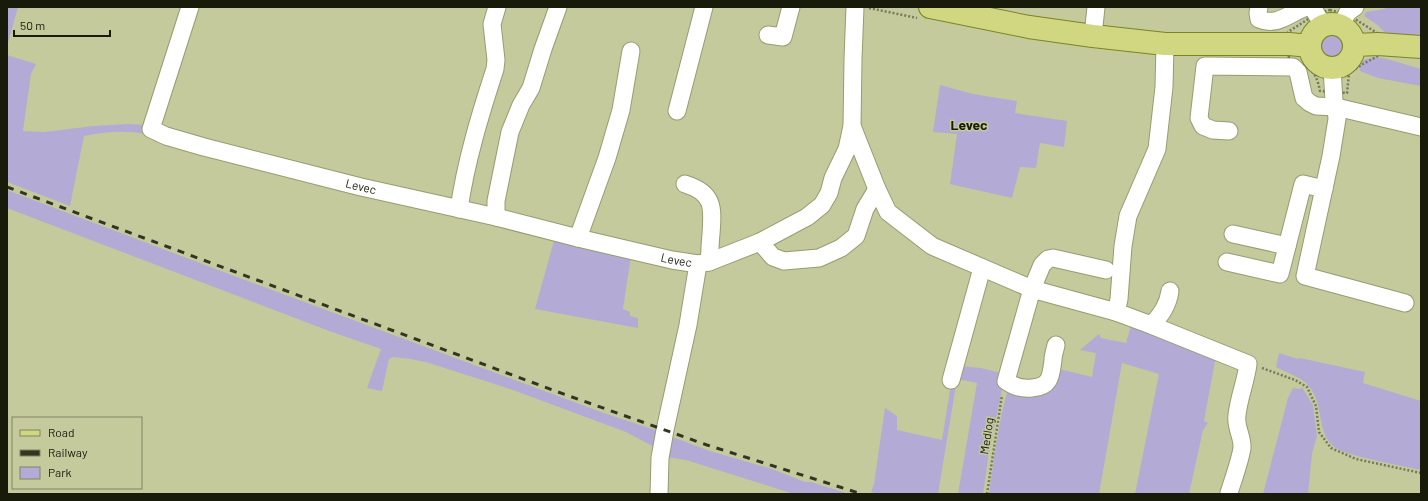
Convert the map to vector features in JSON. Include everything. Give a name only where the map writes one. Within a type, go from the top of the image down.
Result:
[{"type":"main road","points":[[930,7],[998,14],[1029,27],[1166,44],[1288,44],[1310,46]]},
{"type":"main road","points":[[1329,14],[1348,30],[1353,37],[1355,46],[1353,54],[1348,62],[1341,66],[1332,68],[1316,62],[1310,46],[1311,37],[1329,14]]},
{"type":"main road","points":[[1355,46],[1388,44],[1421,47]]},
{"type":"street","name":"Levec","points":[[190,7],[151,130],[204,147],[353,185],[496,217],[672,260],[704,263],[760,242],[806,218],[822,205],[829,193],[833,178],[846,149],[852,126],[855,7]]},
{"type":"street","points":[[459,209],[471,149],[495,70],[496,60],[492,24],[497,7]]},
{"type":"street","points":[[496,217],[496,201],[510,132],[531,88],[558,7]]},
{"type":"street","points":[[677,111],[704,7]]},
{"type":"street","points":[[768,35],[783,37],[791,7]]},
{"type":"street","points":[[1093,36],[1096,7]]},
{"type":"street","points":[[1259,7],[1259,19],[1266,22],[1329,14]]},
{"type":"street","points":[[1116,312],[1119,299],[1123,246],[1128,216],[1157,148],[1164,87],[1166,44]]},
{"type":"street","points":[[1388,44],[1421,57]]},
{"type":"street","points":[[578,238],[621,110],[631,52]]},
{"type":"street","points":[[1229,131],[1213,130],[1203,126],[1199,118],[1205,66],[1293,67],[1298,72],[1304,98],[1316,106],[1335,99],[1421,127]]},
{"type":"street","points":[[1332,68],[1336,119],[1332,156],[1305,276],[1406,303]]},
{"type":"street","points":[[852,126],[877,189],[888,212],[932,246],[1032,289],[1116,312],[1248,364],[1247,377],[1236,416],[1242,448],[1229,493]]},
{"type":"street","points":[[685,184],[696,187],[710,202],[712,211],[704,263]]},
{"type":"street","points":[[1227,262],[1280,274],[1303,184],[1324,189]]},
{"type":"street","points":[[760,242],[773,257],[784,261],[819,258],[842,248],[856,236],[865,209],[877,189]]},
{"type":"street","points":[[1233,234],[1287,246]]},
{"type":"street","points":[[1056,345],[1052,372],[1048,382],[1038,388],[1024,389],[1013,386],[1006,381],[1032,289],[1042,266],[1048,259],[1053,258],[1106,270]]},
{"type":"street","name":"Levec","points":[[659,494],[660,458],[665,430],[688,325],[704,263]]},
{"type":"street","points":[[951,380],[982,268]]},
{"type":"street","points":[[1151,325],[1158,319],[1166,307],[1170,291]]},
{"type":"path","points":[[1329,14],[1330,10],[1329,14]]},
{"type":"path","points":[[1329,14],[1377,34],[1388,44],[1378,56],[1349,73],[1347,94],[1335,99],[1320,91],[1315,75],[1311,69],[1305,65],[1288,62],[1288,32],[1329,14]]},
{"type":"path","points":[[1248,364],[1295,380],[1307,387],[1316,406],[1319,432],[1332,448],[1356,459],[1421,473]]},
{"type":"path","name":"Medlog","points":[[987,494],[1006,381]]},
{"type":"green space","points":[[7,7],[18,7],[8,43],[7,43]]},
{"type":"green space","points":[[1388,7],[1421,7],[1421,36],[1387,34],[1364,16],[1366,12]]},
{"type":"green space","points":[[1329,30],[1335,30],[1344,34],[1348,46],[1344,58],[1335,62],[1329,62],[1320,58],[1316,49],[1316,43],[1320,34]]},
{"type":"green space","points":[[7,55],[36,64],[31,74],[23,131],[44,132],[93,126],[128,124],[149,125],[145,134],[114,132],[84,136],[70,206],[7,182]]},
{"type":"green space","points":[[1375,57],[1421,69],[1421,86],[1378,78],[1360,71],[1359,61]]},
{"type":"green space","points":[[940,85],[973,94],[1017,101],[1015,113],[1067,121],[1064,147],[1040,143],[1036,168],[1020,167],[1012,198],[950,184],[957,134],[933,132]]},
{"type":"green space","points":[[7,190],[601,412],[661,432],[658,449],[626,432],[513,390],[429,363],[411,359],[393,357],[389,359],[382,391],[367,388],[381,349],[329,331],[7,208]]},
{"type":"green space","points":[[555,237],[631,256],[623,309],[630,312],[630,316],[638,318],[638,328],[535,309]]},
{"type":"green space","points":[[1132,322],[1216,356],[1204,421],[1208,423],[1203,430],[1189,494],[1135,494],[1159,374],[1122,363],[1099,494],[989,494],[999,428],[1008,389],[1019,393],[1059,369],[1092,377],[1096,353],[1080,350],[1099,334],[1101,338],[1126,343]]},
{"type":"green space","points":[[1279,353],[1298,359],[1300,358],[1365,372],[1363,383],[1421,401],[1421,470],[1361,457],[1339,450],[1333,446],[1327,439],[1324,432],[1316,398],[1312,390],[1303,381],[1276,367]]},
{"type":"green space","points":[[959,366],[981,368],[1005,374],[988,459],[983,494],[958,494],[977,383],[957,379],[938,494],[878,494],[871,492],[874,484],[885,408],[897,416],[897,430],[942,440],[950,390],[954,385]]},
{"type":"green space","points":[[1302,387],[1313,405],[1317,436],[1312,454],[1308,494],[1263,494],[1288,398],[1293,388],[1300,389]]},
{"type":"green space","points":[[667,435],[710,451],[772,469],[805,482],[811,482],[849,494],[794,494],[686,460],[666,457]]},
{"type":"railway","points":[[7,187],[558,392],[707,445],[862,494]]},
{"type":"district","name":"Levec","points":[[969,125]]}]
